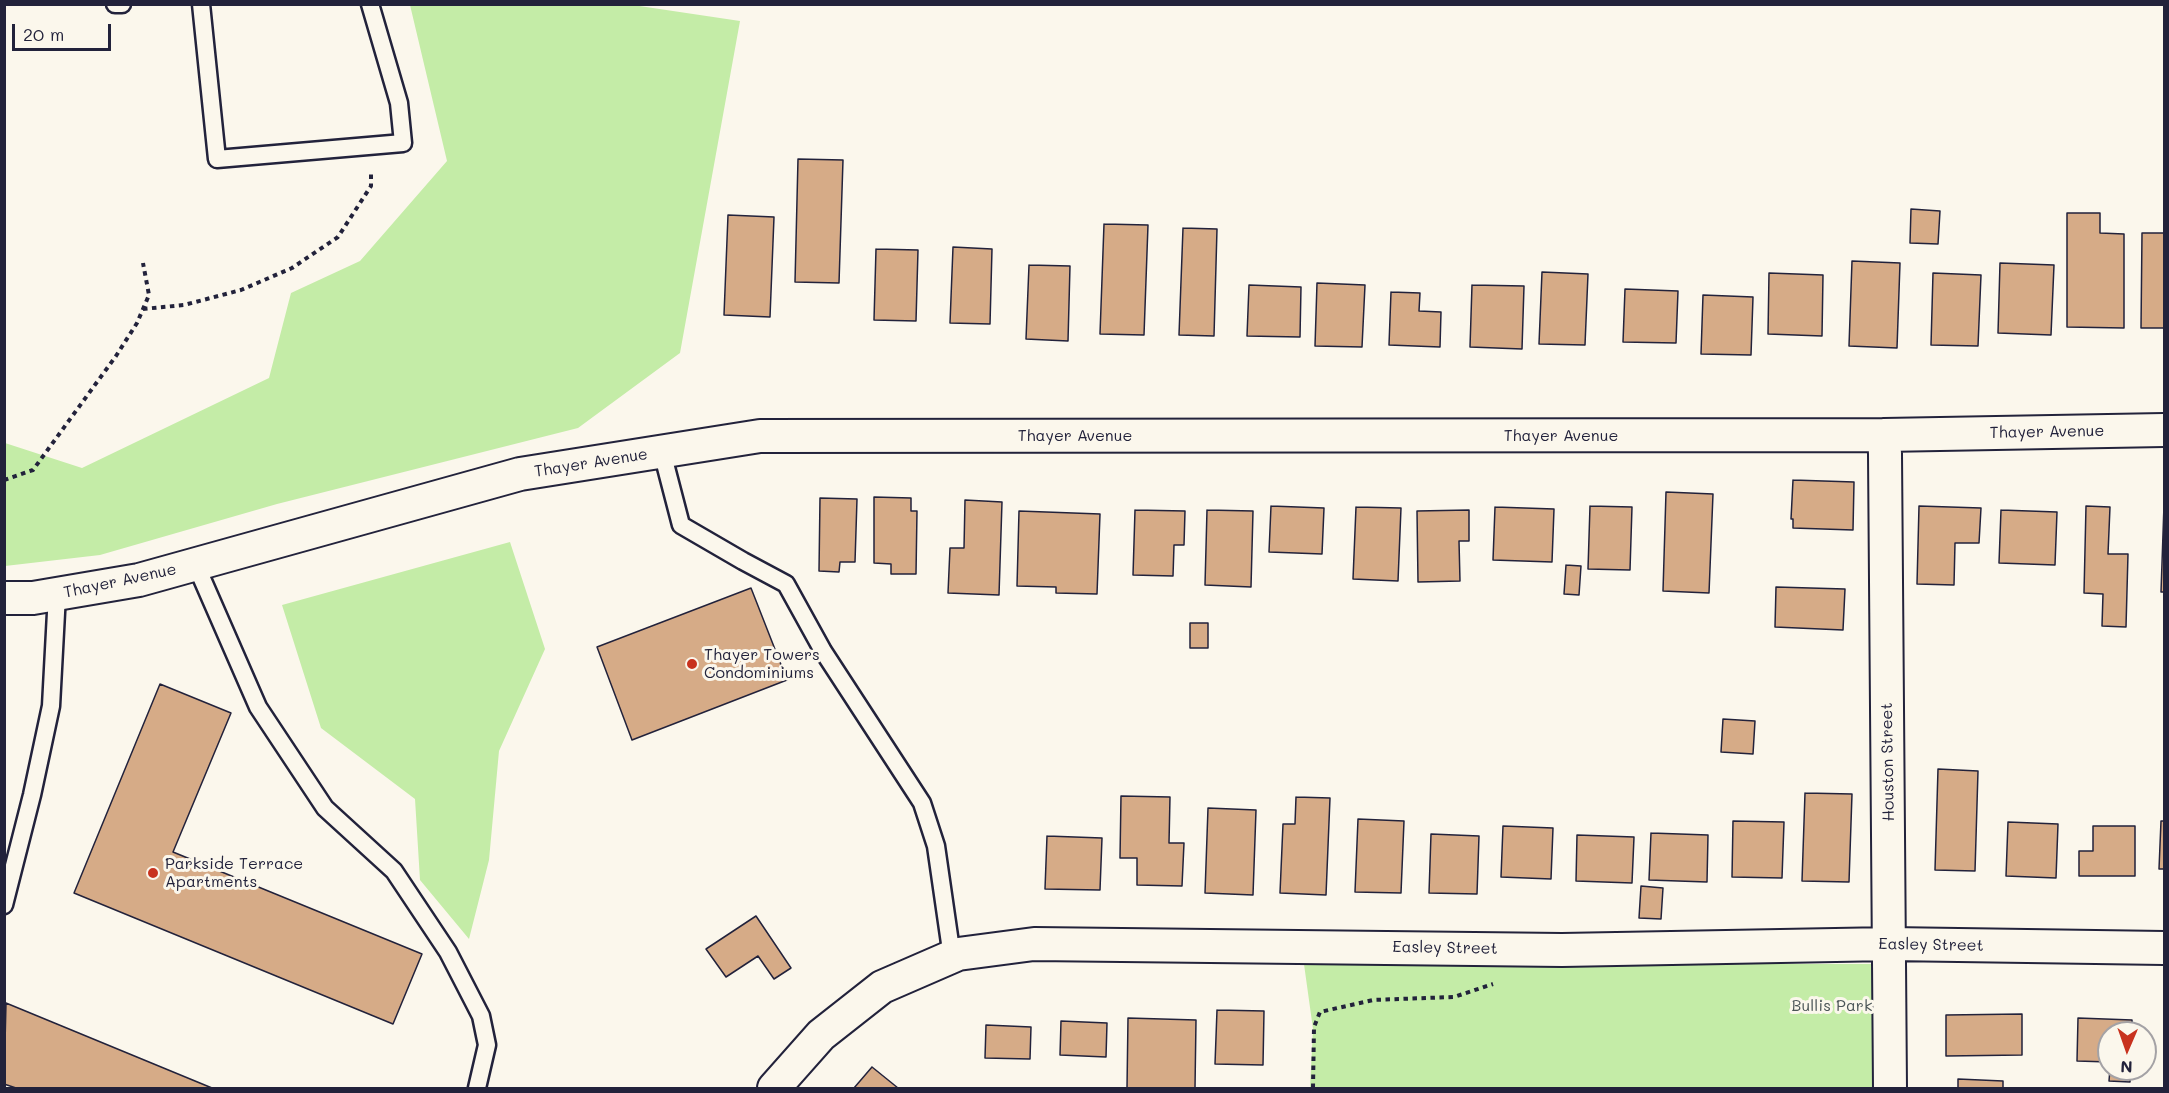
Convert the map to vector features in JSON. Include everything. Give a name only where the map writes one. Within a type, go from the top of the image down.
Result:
[{"type":"street","name":"Thayer Avenue","points":[[4,598],[33,598],[139,580],[520,474],[760,436],[1884,435],[2164,430]]},
{"type":"street","name":"Houston Street","points":[[1884,435],[1886,454],[1890,1089]]},
{"type":"street","name":"Easley Street","points":[[774,1089],[822,1035],[882,987],[958,954],[1034,944],[1562,950],[1890,944],[2164,948]]},
{"type":"lane","points":[[115,4],[122,4]]},
{"type":"lane","points":[[201,4],[217,159],[403,143],[399,103],[370,4]]},
{"type":"lane","points":[[662,452],[681,525],[786,584],[823,651],[922,803],[936,846],[952,957]]},
{"type":"lane","points":[[196,565],[258,707],[325,808],[394,871],[448,952],[481,1016],[487,1045],[477,1089]]},
{"type":"lane","points":[[4,905],[32,795],[51,706],[57,594]]},
{"type":"path","points":[[143,309],[184,304],[241,290],[292,268],[338,237],[371,186],[372,145]]},
{"type":"path","points":[[4,480],[33,470],[116,356],[149,294],[143,263]]},
{"type":"path","points":[[1312,1089],[1314,1027],[1320,1012],[1373,1000],[1454,998],[1503,980]]},
{"type":"green space","points":[[626,4],[740,21],[680,353],[578,428],[277,504],[100,555],[5,566],[5,443],[82,468],[269,378],[291,293],[360,261],[447,161],[410,5]]},
{"type":"green space","points":[[510,542],[545,649],[499,751],[489,860],[469,939],[420,880],[415,799],[321,728],[282,605]]},
{"type":"green space","name":"Bullis Park","points":[[1643,956],[1665,964],[1874,964],[1874,1088],[1310,1088],[1313,1029],[1303,957]]},
{"type":"building","points":[[798,159],[843,160],[839,283],[795,282]]},
{"type":"building","points":[[1911,209],[1940,211],[1938,244],[1910,243]]},
{"type":"building","points":[[2067,213],[2100,213],[2100,233],[2124,234],[2124,328],[2067,327]]},
{"type":"building","points":[[728,215],[774,217],[770,317],[724,315]]},
{"type":"building","points":[[1104,224],[1148,225],[1144,335],[1100,334]]},
{"type":"building","points":[[1183,228],[1217,229],[1214,336],[1179,335]]},
{"type":"building","points":[[2142,233],[2164,233],[2164,328],[2141,328]]},
{"type":"building","points":[[953,247],[992,249],[990,324],[950,323]]},
{"type":"building","points":[[876,249],[918,250],[916,321],[874,320]]},
{"type":"building","points":[[1852,261],[1900,263],[1897,348],[1849,346]]},
{"type":"building","points":[[2000,263],[2054,265],[2051,335],[1998,333]]},
{"type":"building","points":[[1029,265],[1070,266],[1068,341],[1026,339]]},
{"type":"building","points":[[1542,272],[1588,274],[1585,345],[1539,344]]},
{"type":"building","points":[[1769,273],[1823,275],[1822,336],[1768,334]]},
{"type":"building","points":[[1933,273],[1981,275],[1978,346],[1931,345]]},
{"type":"building","points":[[1317,283],[1365,285],[1362,347],[1315,346]]},
{"type":"building","points":[[1249,285],[1301,287],[1300,337],[1247,336]]},
{"type":"building","points":[[1472,285],[1524,286],[1522,349],[1470,347]]},
{"type":"building","points":[[1625,289],[1678,291],[1676,343],[1623,342]]},
{"type":"building","points":[[1391,292],[1420,293],[1419,311],[1441,312],[1440,347],[1389,345]]},
{"type":"building","points":[[1703,295],[1753,297],[1751,355],[1701,354]]},
{"type":"building","points":[[1793,480],[1854,482],[1853,530],[1793,528],[1793,519],[1791,519]]},
{"type":"building","points":[[1666,492],[1713,494],[1709,593],[1663,591]]},
{"type":"building","points":[[874,497],[911,498],[911,511],[917,511],[916,574],[891,574],[891,564],[874,563]]},
{"type":"building","points":[[820,498],[857,499],[855,562],[840,562],[839,572],[819,571]]},
{"type":"building","points":[[965,500],[1002,502],[999,595],[948,593],[950,548],[964,548]]},
{"type":"building","points":[[2164,505],[2164,592],[2161,592]]},
{"type":"building","points":[[1271,506],[1324,508],[1322,554],[1269,552]]},
{"type":"building","points":[[1590,506],[1632,507],[1630,570],[1588,569]]},
{"type":"building","points":[[1919,506],[1981,508],[1979,543],[1955,543],[1954,585],[1917,584]]},
{"type":"building","points":[[2086,506],[2110,507],[2108,554],[2128,554],[2126,627],[2102,626],[2103,594],[2084,593]]},
{"type":"building","points":[[1356,507],[1401,508],[1398,581],[1353,579]]},
{"type":"building","points":[[1495,507],[1554,509],[1552,562],[1493,560]]},
{"type":"building","points":[[1135,510],[1185,511],[1184,545],[1174,545],[1173,576],[1133,575]]},
{"type":"building","points":[[1207,510],[1253,511],[1251,587],[1205,585]]},
{"type":"building","points":[[1469,510],[1469,541],[1459,541],[1460,581],[1418,582],[1417,511]]},
{"type":"building","points":[[2001,510],[2057,512],[2055,565],[1999,563]]},
{"type":"building","points":[[1019,511],[1100,514],[1097,594],[1056,593],[1056,587],[1017,586]]},
{"type":"building","points":[[1566,565],[1581,566],[1579,595],[1564,594]]},
{"type":"building","points":[[1776,587],[1845,589],[1843,630],[1775,627]]},
{"type":"building","name":"Thayer Towers Condominiums","points":[[751,588],[787,680],[632,740],[597,647]]},
{"type":"building","points":[[1190,623],[1208,623],[1208,648],[1190,648]]},
{"type":"building","name":"Parkside Terrace Apartments","points":[[160,684],[231,713],[173,852],[422,954],[393,1024],[74,893]]},
{"type":"building","points":[[1723,719],[1755,721],[1753,754],[1721,752]]},
{"type":"building","points":[[1938,769],[1978,771],[1975,871],[1935,870]]},
{"type":"building","points":[[1805,793],[1852,794],[1849,882],[1802,881]]},
{"type":"building","points":[[1121,796],[1170,797],[1169,843],[1184,843],[1182,886],[1137,885],[1137,858],[1120,858]]},
{"type":"building","points":[[1296,797],[1330,798],[1326,895],[1280,893],[1283,824],[1295,824]]},
{"type":"building","points":[[1208,808],[1256,810],[1253,895],[1205,893]]},
{"type":"building","points":[[1358,819],[1404,821],[1401,893],[1355,892]]},
{"type":"building","points":[[1733,821],[1784,822],[1782,878],[1732,877]]},
{"type":"building","points":[[2161,821],[2164,821],[2164,869],[2159,869]]},
{"type":"building","points":[[2008,822],[2058,824],[2056,878],[2006,876]]},
{"type":"building","points":[[1503,826],[1553,828],[1551,879],[1501,877]]},
{"type":"building","points":[[2093,826],[2135,826],[2135,876],[2079,876],[2079,851],[2093,851]]},
{"type":"building","points":[[1651,833],[1708,835],[1707,882],[1649,880]]},
{"type":"building","points":[[1431,834],[1479,836],[1477,894],[1429,893]]},
{"type":"building","points":[[1577,835],[1634,837],[1632,883],[1576,881]]},
{"type":"building","points":[[1047,836],[1102,838],[1100,890],[1045,889]]},
{"type":"building","points":[[1641,886],[1663,888],[1661,919],[1639,918]]},
{"type":"building","points":[[756,916],[791,968],[774,979],[758,956],[726,977],[706,949]]},
{"type":"building","points":[[6,1003],[212,1088],[16,1088],[4,1084]]},
{"type":"building","points":[[1217,1010],[1264,1011],[1263,1065],[1215,1064]]},
{"type":"building","points":[[2022,1014],[2022,1055],[1946,1056],[1946,1015]]},
{"type":"building","points":[[1128,1018],[1196,1020],[1195,1088],[1127,1088]]},
{"type":"building","points":[[2078,1018],[2132,1020],[2097,1021],[2097,1062],[2077,1061]]},
{"type":"building","points":[[1061,1021],[1107,1023],[1106,1057],[1060,1055]]},
{"type":"building","points":[[986,1025],[1031,1027],[1030,1059],[985,1058]]},
{"type":"building","points":[[872,1067],[898,1088],[854,1088]]},
{"type":"building","points":[[1958,1079],[2003,1081],[2003,1088],[1958,1088]]},
{"type":"place","name":"Thayer Towers Condominiums","points":[[692,664]]},
{"type":"place","name":"Parkside Terrace Apartments","points":[[153,873]]}]
